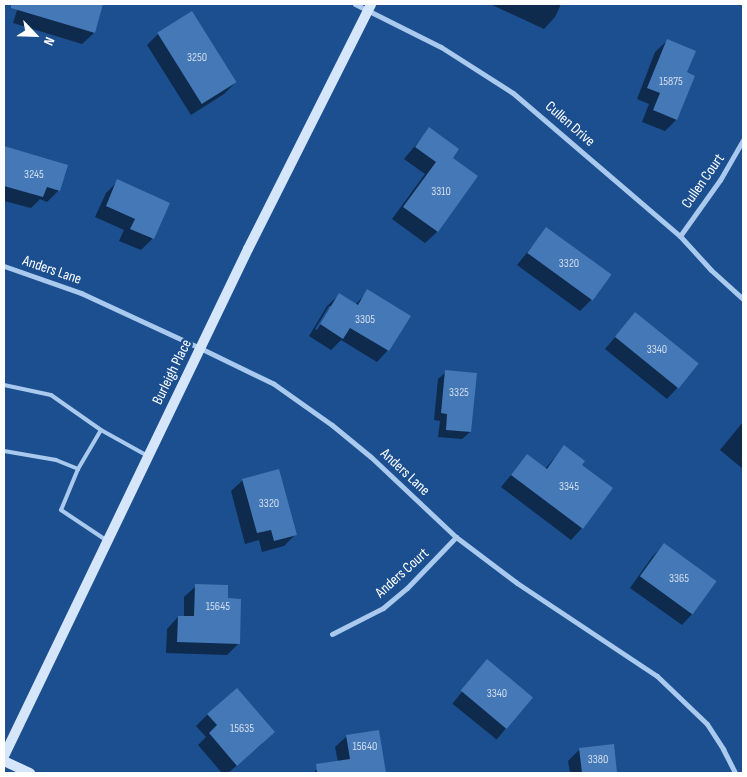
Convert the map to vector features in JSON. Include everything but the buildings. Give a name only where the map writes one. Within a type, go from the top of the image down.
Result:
[{"type":"street","name":"Cullen Drive","points":[[354,4],[370,7],[441,47],[513,93],[680,236],[711,270],[743,299]]},
{"type":"street","name":"Burleigh Place","points":[[4,756],[200,348],[334,75],[370,7]]},
{"type":"street","name":"Cullen Court","points":[[680,236],[725,172],[743,140]]},
{"type":"street","name":"Anders Lane","points":[[4,266],[81,293],[274,384],[332,425],[371,457],[456,537],[517,584],[657,676],[707,724],[735,773]]},
{"type":"street","name":"Anders Court","points":[[332,634],[383,608],[407,588],[456,537]]},
{"type":"street","points":[[4,761],[30,773]]},
{"type":"lane","points":[[4,385],[52,396],[88,418],[101,430],[148,456]]},
{"type":"lane","points":[[101,430],[78,469],[61,510],[107,540]]},
{"type":"lane","points":[[4,451],[56,460],[78,469]]}]
